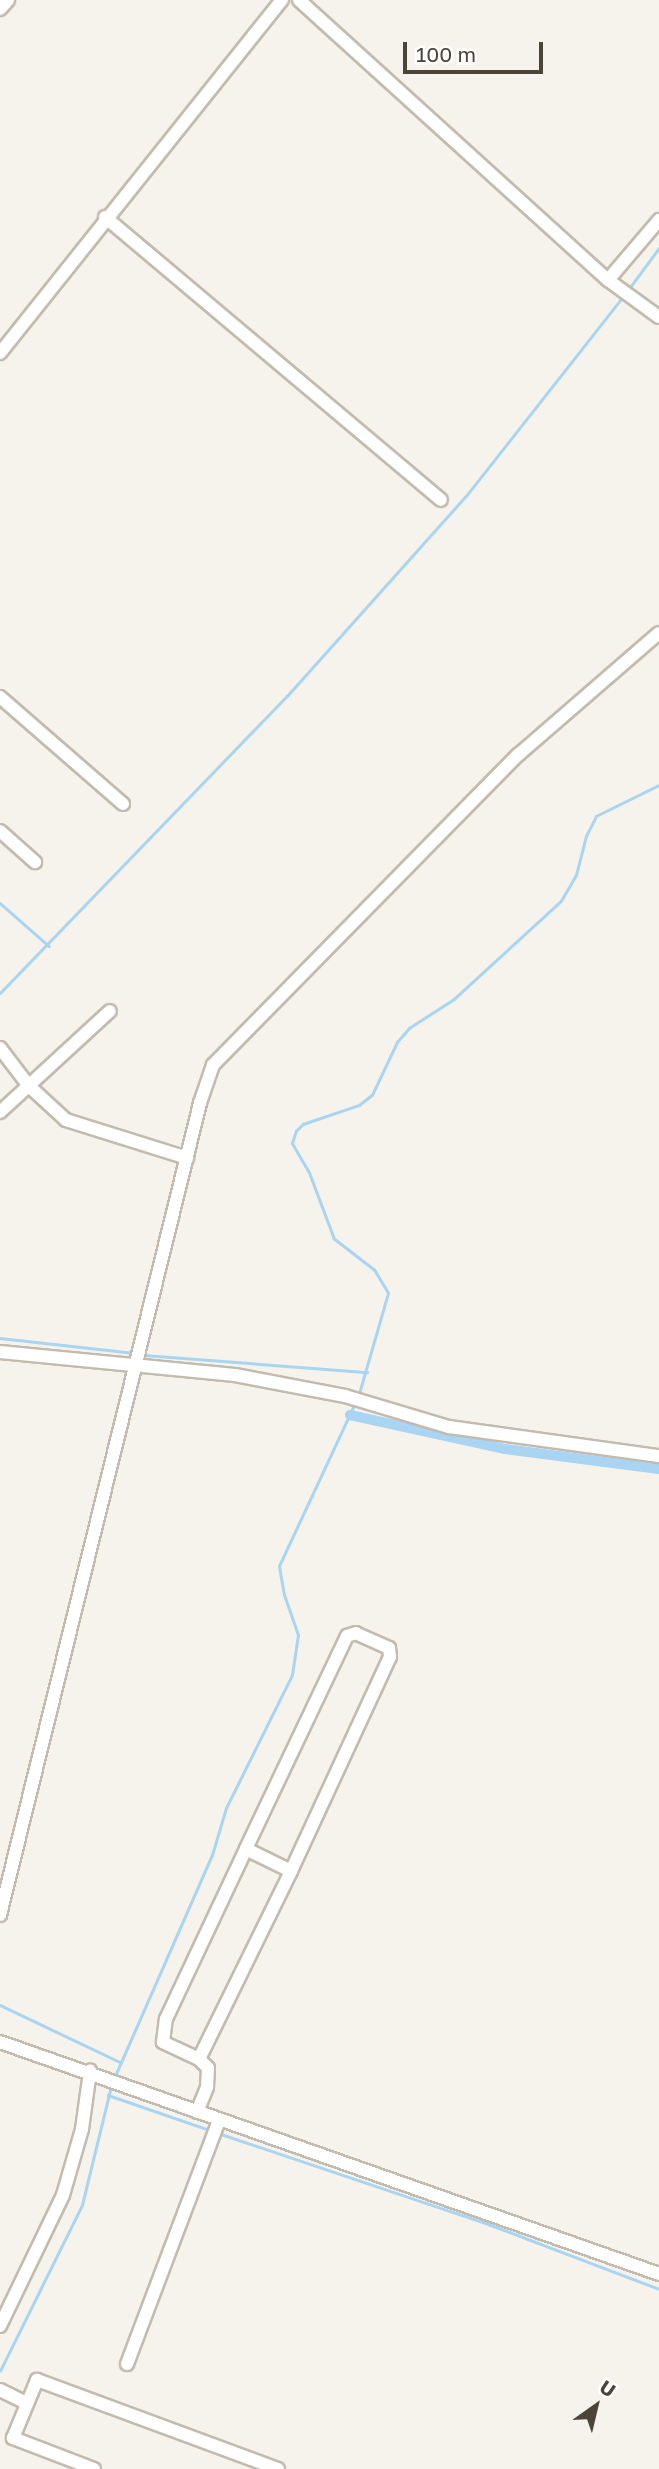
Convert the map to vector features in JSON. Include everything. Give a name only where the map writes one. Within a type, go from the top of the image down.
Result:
[{"type":"street","points":[[0,9],[8,0]]},
{"type":"street","points":[[0,353],[105,217],[282,0]]},
{"type":"street","points":[[299,0],[612,284],[659,317]]},
{"type":"street","points":[[105,217],[441,500]]},
{"type":"street","points":[[612,284],[659,220]]},
{"type":"street","points":[[0,1915],[207,1078],[216,1060],[518,755],[659,633]]},
{"type":"street","points":[[0,697],[123,804]]},
{"type":"street","points":[[0,831],[35,862]]},
{"type":"street","points":[[0,1112],[110,1011]]},
{"type":"street","points":[[0,1048],[29,1086],[66,1120],[187,1158]]},
{"type":"street","points":[[0,1352],[137,1363],[235,1375],[345,1396],[367,1405],[449,1427],[659,1456]]},
{"type":"street","points":[[197,2112],[209,2078],[199,2059],[163,2042],[162,2032],[347,1636],[356,1633],[391,1652],[199,2059]]},
{"type":"street","points":[[246,1849],[290,1871]]},
{"type":"street","points":[[0,2042],[128,2084],[219,2120],[659,2274]]},
{"type":"street","points":[[0,2326],[62,2195],[95,2073]]},
{"type":"street","points":[[127,2364],[219,2120]]},
{"type":"street","points":[[94,2469],[13,2438],[25,2402],[37,2380],[277,2469]]},
{"type":"street","points":[[3,2392],[25,2402]]},
{"type":"waterway","points":[[628,290],[659,248]]},
{"type":"waterway","points":[[0,993],[287,696],[466,496],[624,295]]},
{"type":"waterway","points":[[358,1397],[388,1293],[374,1270],[334,1239],[309,1173],[292,1143],[296,1131],[303,1124],[359,1105],[372,1095],[397,1042],[409,1028],[454,999],[561,901],[576,875],[586,836],[596,816],[659,785]]},
{"type":"waterway","points":[[0,903],[49,946]]},
{"type":"waterway","points":[[0,1338],[134,1353]]},
{"type":"waterway","points":[[144,1355],[367,1372]]},
{"type":"waterway","points":[[115,2076],[212,1855],[226,1808],[292,1675],[298,1635],[284,1595],[279,1566],[355,1403]]},
{"type":"waterway","points":[[350,1415],[505,1449],[659,1469]]},
{"type":"waterway","points":[[0,2005],[120,2062]]},
{"type":"waterway","points":[[0,2371],[82,2205],[111,2086]]},
{"type":"waterway","points":[[108,2095],[207,2129]]},
{"type":"waterway","points":[[221,2134],[483,2222],[659,2289]]}]
